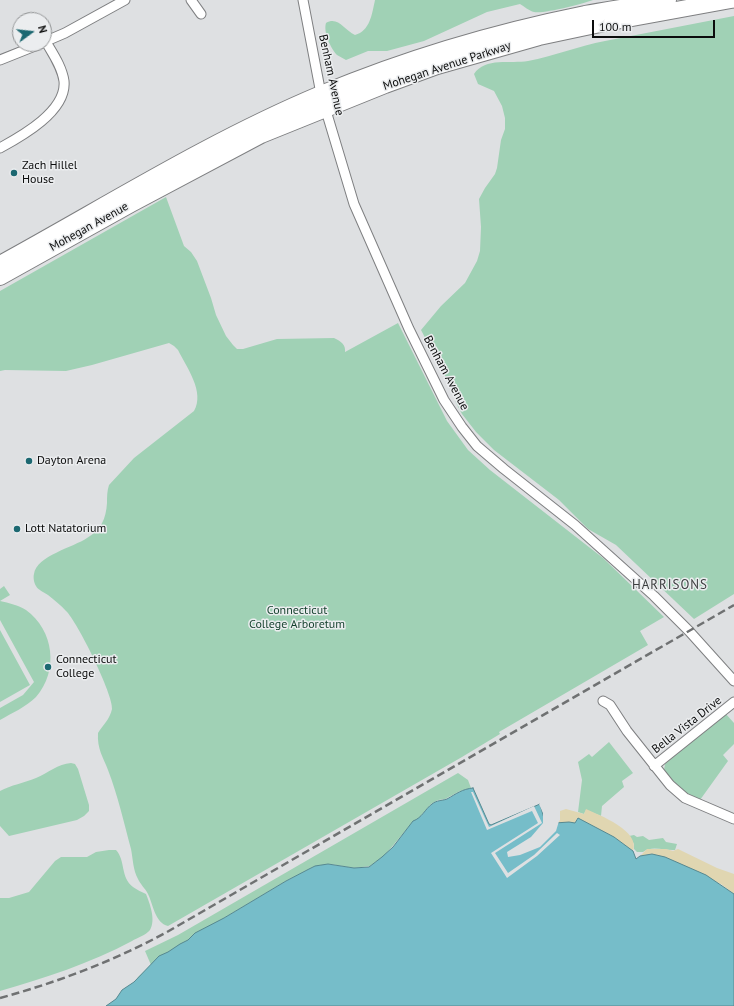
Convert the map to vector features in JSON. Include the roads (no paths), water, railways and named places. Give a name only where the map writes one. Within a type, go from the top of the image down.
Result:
[{"type":"highway","name":"Mohegan Avenue Parkway","points":[[176,173],[261,135],[395,66],[455,47],[585,14],[668,0]]},
{"type":"highway","name":"Mohegan Avenue Parkway","points":[[323,102],[385,85],[437,66],[539,37],[605,23],[731,0]]},
{"type":"highway","name":"Mohegan Avenue","points":[[0,264],[176,173]]},
{"type":"highway","name":"Mohegan Avenue","points":[[0,278],[176,173]]},
{"type":"street","points":[[52,39],[88,21],[125,0]]},
{"type":"street","points":[[191,0],[201,14]]},
{"type":"street","name":"Benham Avenue","points":[[303,0],[323,102],[354,204],[409,329],[444,400],[477,446],[575,525],[654,596],[689,631],[734,680]]},
{"type":"street","points":[[0,60],[20,52]]},
{"type":"street","points":[[0,148],[37,126],[52,110],[61,97],[64,87],[63,77],[57,62],[50,52]]},
{"type":"street","name":"Bella Vista Drive","points":[[603,701],[610,705],[627,731],[670,785],[686,798],[734,819]]},
{"type":"street","name":"Bella Vista Drive","points":[[654,766],[734,702]]},
{"type":"water","points":[[473,788],[489,824],[491,825],[540,804],[545,822],[530,841],[531,846],[542,841],[555,823],[575,823],[578,818],[614,837],[633,851],[636,859],[640,856],[652,854],[665,857],[706,875],[734,894],[734,1006],[106,1006],[116,999],[122,990],[134,982],[159,956],[188,940],[195,933],[315,866],[328,864],[354,868],[369,867],[393,847],[413,821],[419,818],[432,804],[437,801],[447,799],[462,791]]},
{"type":"railway","points":[[0,998],[64,978],[147,943],[734,605]]},
{"type":"place","name":"Zach Hillel House","points":[[14,173]]},
{"type":"place","name":"Dayton Arena","points":[[29,461]]},
{"type":"place","name":"Lott Natatorium","points":[[17,529]]},
{"type":"place","name":"Connecticut College","points":[[48,667]]},
{"type":"district","name":"HARRISONS","points":[[670,585]]},
{"type":"park label","name":"Connecticut College Arboretum","points":[[297,618]]}]
